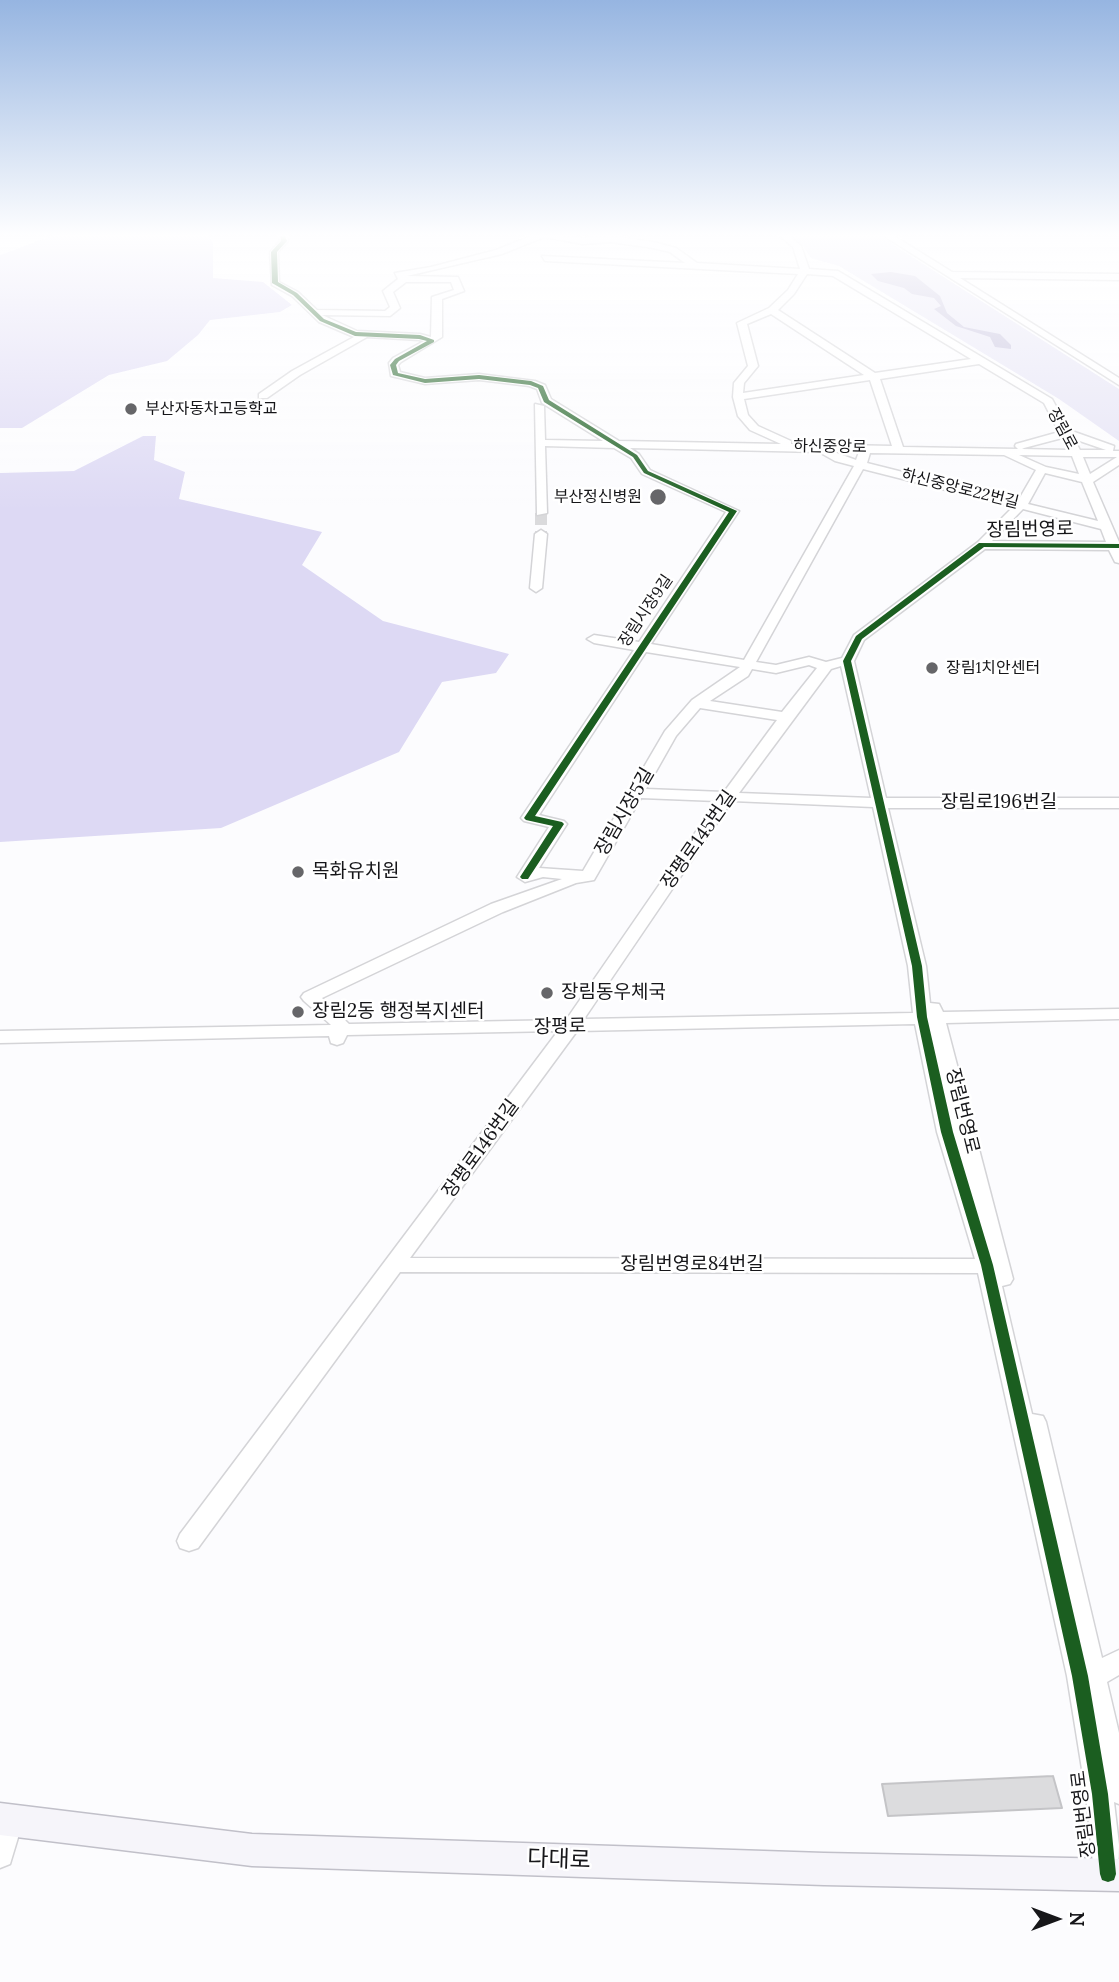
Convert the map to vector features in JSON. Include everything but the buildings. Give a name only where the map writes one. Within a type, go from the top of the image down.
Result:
[{"type":"main road","name":"다대로","points":[[5,1820],[252,1850],[824,1869],[1114,1874]]},
{"type":"street","points":[[338,326],[364,335],[420,337],[432,341]]},
{"type":"street","points":[[437,326],[437,337],[397,360],[393,365],[395,374],[425,381],[479,377],[531,383],[541,387],[546,401],[617,444]]},
{"type":"street","points":[[743,326],[753,366],[739,383],[738,397],[743,416],[754,428],[794,446]]},
{"type":"street","points":[[797,326],[874,377],[898,449]]},
{"type":"street","name":"장림로","points":[[923,326],[1048,401],[1076,453],[1117,547],[1119,559]]},
{"type":"street","points":[[1030,326],[1119,382]]},
{"type":"street","points":[[263,396],[296,373],[364,335]]},
{"type":"street","points":[[738,397],[979,361]]},
{"type":"street","points":[[539,406],[541,513]]},
{"type":"street","points":[[1067,433],[1118,458],[1088,480],[1042,469],[999,451],[1067,433]]},
{"type":"street","name":"하신중앙로","points":[[541,443],[1076,453],[1118,458]]},
{"type":"street","name":"장림시장9길","points":[[588,877],[543,872],[525,877],[558,824],[529,818],[733,511],[646,472],[635,456],[617,444]]},
{"type":"street","name":"하신중앙로22번길","points":[[815,447],[839,459],[1106,527]]},
{"type":"street","name":"장림시장5길","points":[[338,1035],[340,1023],[310,997],[496,908],[563,885],[572,879],[588,877],[670,734],[697,703],[743,673],[861,463],[866,448]]},
{"type":"street","points":[[982,545],[1023,504],[1042,469]]},
{"type":"street","points":[[536,588],[541,534]]},
{"type":"street","name":"장림번영로","points":[[1117,547],[982,545],[859,638],[847,661],[931,1022],[947,1132],[994,1266],[1087,1676],[1119,1791]]},
{"type":"street","points":[[593,639],[776,669],[809,662],[826,666],[847,661]]},
{"type":"street","name":"장평로145번길","points":[[568,1030],[727,798],[826,666]]},
{"type":"street","points":[[697,703],[786,717]]},
{"type":"street","name":"장림로196번길","points":[[636,793],[880,803],[1119,803]]},
{"type":"street","name":"장평로","points":[[0,1045],[24,1041],[931,1022],[1119,1014]]},
{"type":"street","name":"장평로","points":[[931,1022],[1119,1023]]},
{"type":"street","name":"장평로146번길","points":[[189,1541],[568,1030]]},
{"type":"street","name":"장평로","points":[[0,1037],[24,1041]]},
{"type":"street","name":"장림번영로84번길","points":[[396,1265],[994,1266]]},
{"type":"street","points":[[1087,1676],[1119,1661]]},
{"type":"street","name":"장림번영로","points":[[1087,1676],[1100,1794],[1114,1874]]},
{"type":"street","points":[[0,1855],[5,1820]]},
{"type":"shaded area","points":[[0,326],[205,326],[167,361],[109,375],[22,428],[0,428]]},
{"type":"shaded area","points":[[939,326],[1021,326],[1119,389],[1119,441],[1059,399]]},
{"type":"shaded area","points":[[958,326],[1000,334],[1011,345],[1011,349],[995,347],[990,337]]},
{"type":"shaded area","points":[[143,436],[156,436],[154,460],[185,472],[179,499],[322,532],[302,565],[383,621],[509,654],[496,673],[442,682],[399,752],[221,828],[0,842],[0,473],[74,471]]},
{"type":"tunnel","points":[[541,513],[541,534]]},
{"type":"cycle path","points":[[337,326],[355,334],[420,337],[432,341],[397,360],[393,365],[395,374],[425,381],[479,377],[531,383],[541,387],[546,401],[635,456],[646,472],[733,511],[529,818],[559,824],[525,877]]},
{"type":"cycle path","points":[[1108,1874],[1100,1794],[1080,1676],[987,1265],[947,1132],[922,1017],[917,966],[847,661],[859,638],[982,545],[1119,546]]},
{"type":"place","name":"부산자동차고등학교","points":[[131,409]]},
{"type":"place","name":"부산정신병원","points":[[658,497]]},
{"type":"place","name":"장림1치안센터","points":[[932,668]]},
{"type":"place","name":"목화유치원","points":[[298,872]]},
{"type":"place","name":"장림동우체국","points":[[547,993]]},
{"type":"place","name":"장림2동 행정복지센터","points":[[298,1012]]}]
